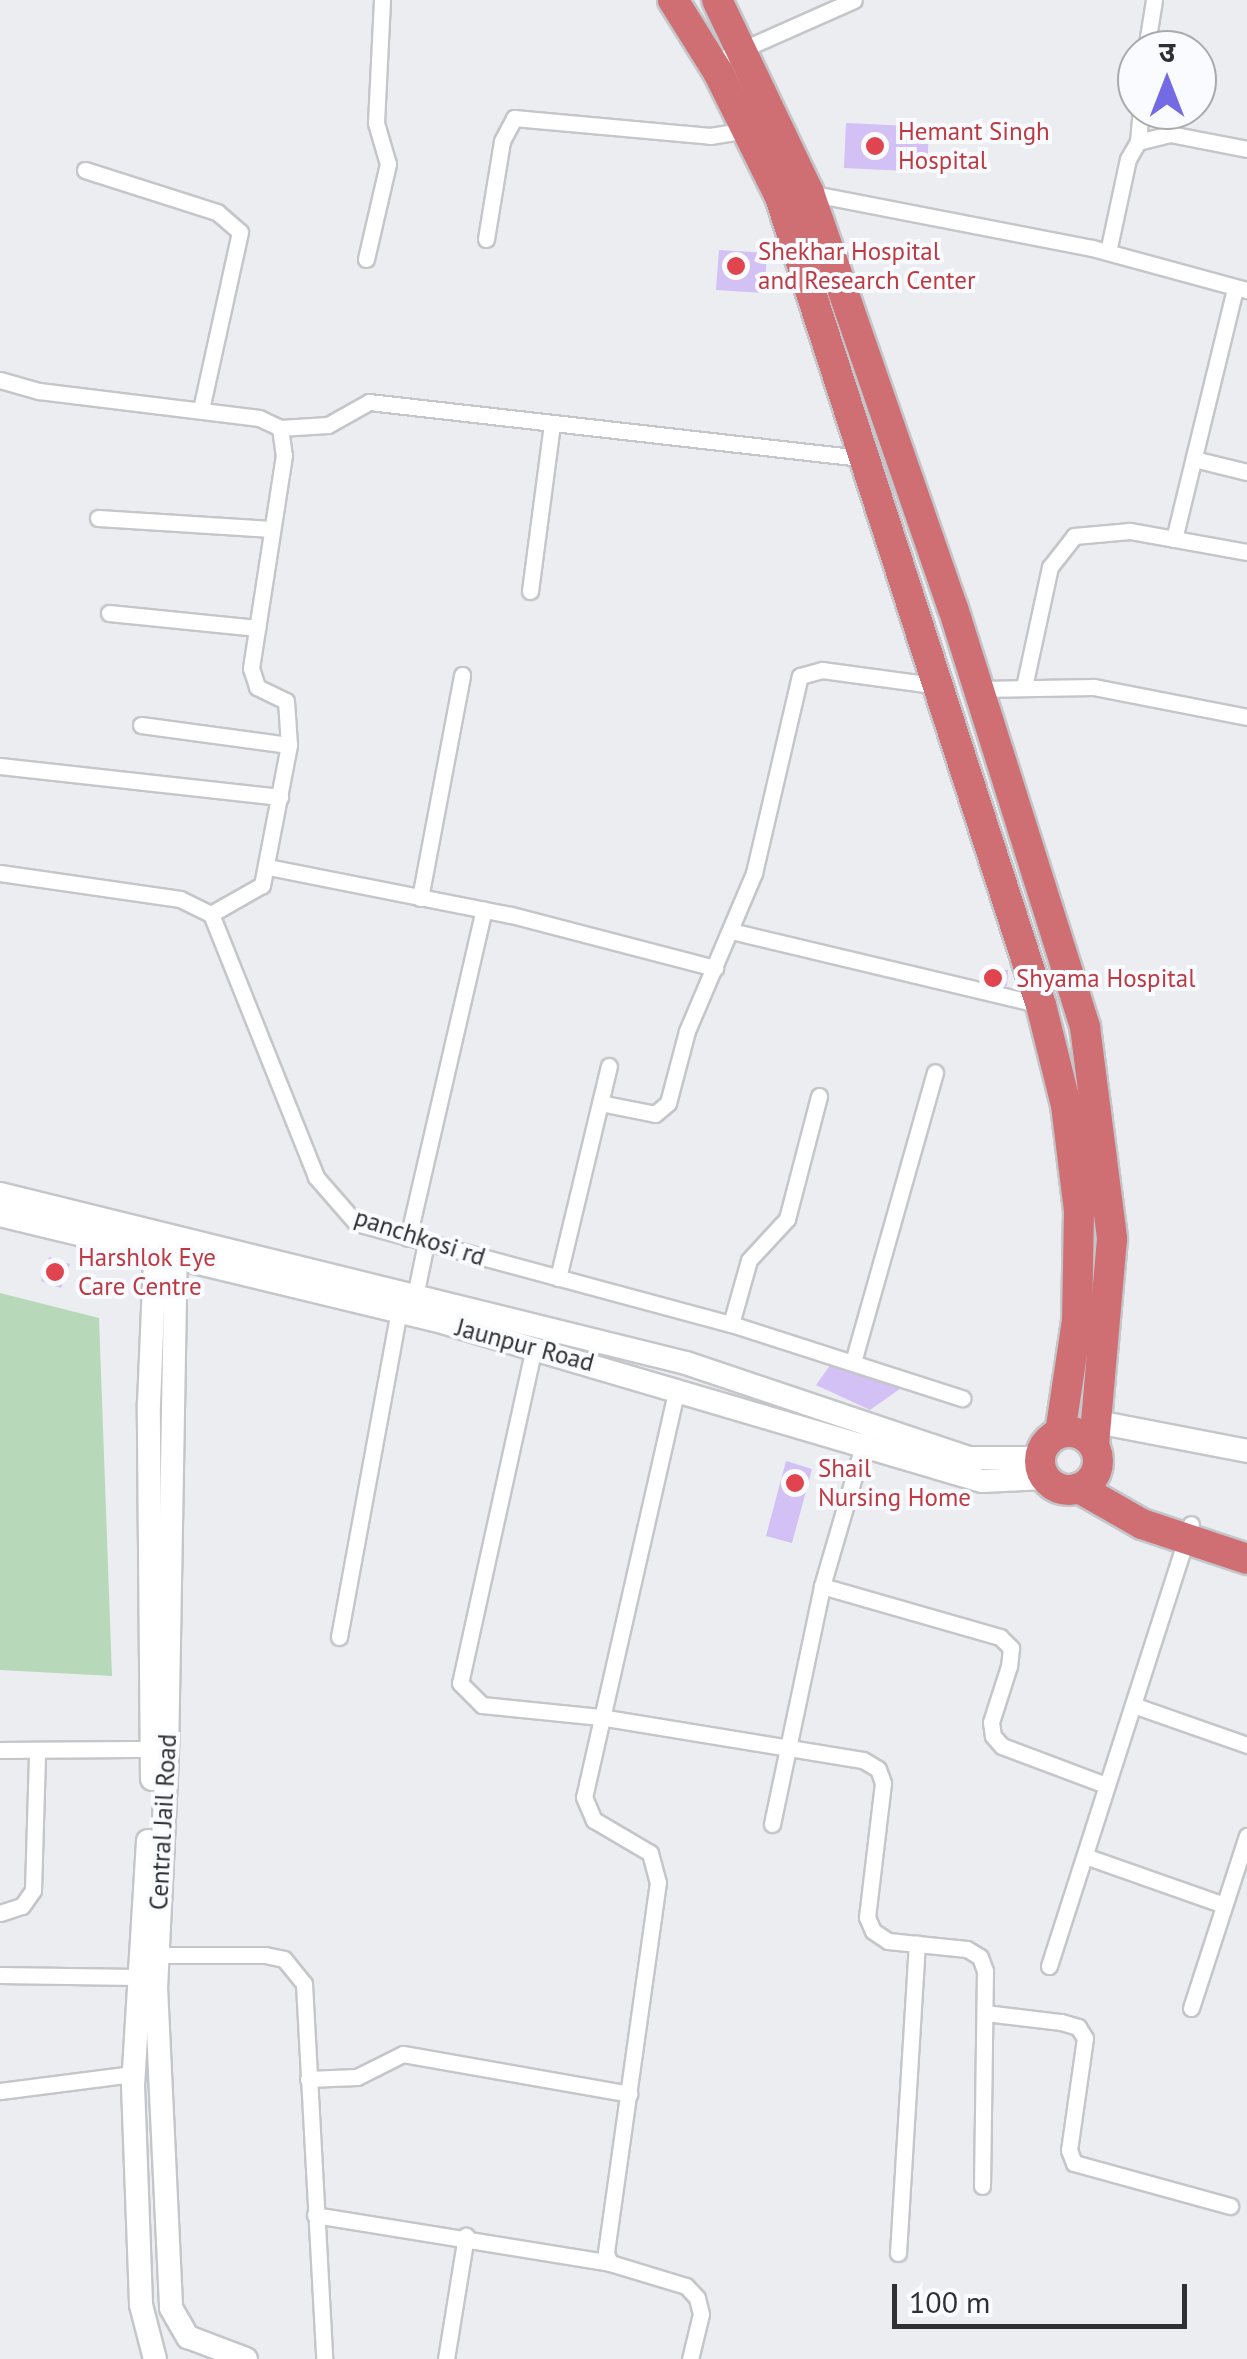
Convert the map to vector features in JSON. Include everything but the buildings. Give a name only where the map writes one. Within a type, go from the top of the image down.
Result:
[{"type":"highway","points":[[673,0],[749,130],[780,197],[1041,1005],[1066,1105],[1079,1210],[1078,1321],[1060,1433],[1043,1468],[1057,1488],[1091,1457],[1112,1239],[1084,1027],[979,689],[809,194],[744,46],[717,0]]},
{"type":"highway","points":[[1060,1433],[1082,1435],[1091,1457],[1141,1504],[1247,1559]]},
{"type":"highway","points":[[1189,1532],[1247,1541]]},
{"type":"street","points":[[366,260],[388,164],[376,123],[382,0]]},
{"type":"street","points":[[712,63],[854,0]]},
{"type":"street","points":[[1149,30],[1154,0]]},
{"type":"street","points":[[486,239],[502,141],[514,118],[710,136],[749,130]]},
{"type":"street","points":[[1108,252],[1139,130]]},
{"type":"street","points":[[1138,142],[1170,134],[1247,148]]},
{"type":"street","points":[[84,170],[217,212],[240,232],[201,410]]},
{"type":"street","points":[[809,194],[1108,252],[1241,290],[1174,538]]},
{"type":"street","points":[[0,380],[39,390],[259,418],[280,428],[328,426],[369,402],[864,458]]},
{"type":"street","points":[[530,590],[552,423]]},
{"type":"street","points":[[0,873],[180,899],[211,914],[251,896],[268,868],[288,744],[286,701],[252,680],[284,455],[280,428]]},
{"type":"street","points":[[1194,459],[1247,472]]},
{"type":"street","points":[[98,518],[272,529]]},
{"type":"street","points":[[1024,687],[1059,549],[1074,536],[1101,530],[1247,552]]},
{"type":"street","points":[[108,614],[257,628]]},
{"type":"street","points":[[600,1104],[663,1111],[731,932],[778,787],[800,676],[822,670],[940,686]]},
{"type":"street","points":[[420,898],[462,674]]},
{"type":"street","points":[[979,689],[1109,689],[1247,717]]},
{"type":"street","points":[[141,725],[288,744]]},
{"type":"street","points":[[0,766],[280,798]]},
{"type":"street","points":[[268,868],[484,910],[716,968]]},
{"type":"street","points":[[408,1238],[484,910]]},
{"type":"street","name":"panchkosi rd","points":[[211,914],[316,1177],[356,1223],[731,1324],[962,1398]]},
{"type":"street","points":[[731,932],[1041,1005]]},
{"type":"street","points":[[558,1278],[609,1066]]},
{"type":"street","points":[[854,1362],[935,1072]]},
{"type":"street","points":[[731,1324],[749,1260],[787,1219],[819,1096]]},
{"type":"street","name":"Jaunpur Road","points":[[0,1194],[165,1247]]},
{"type":"street","name":"Jaunpur Road","points":[[0,1214],[686,1363],[982,1481],[1043,1468]]},
{"type":"street","points":[[339,1637],[407,1304],[426,1243]]},
{"type":"street","name":"Central Jail Road","points":[[165,1247],[157,1954],[171,2308],[188,2337],[246,2359]]},
{"type":"street","name":"Jaunpur Road","points":[[407,1304],[534,1347],[866,1437]]},
{"type":"street","points":[[534,1347],[460,1683],[482,1704],[600,1717],[878,1768],[882,1783],[868,1917],[888,1941],[980,1956],[985,2013],[982,2186]]},
{"type":"street","points":[[610,2263],[605,2240],[658,1882],[650,1853],[586,1811],[584,1784],[677,1388]]},
{"type":"street","points":[[772,1824],[822,1586],[866,1437]]},
{"type":"street","points":[[1091,1457],[1247,1451]]},
{"type":"street","points":[[1049,1966],[1189,1532]]},
{"type":"street","points":[[822,1586],[1000,1636],[1010,1648],[1010,1666],[991,1722],[994,1736],[1002,1746],[1106,1784]]},
{"type":"street","points":[[1133,1705],[1247,1745]]},
{"type":"street","points":[[0,1750],[160,1749],[136,1978],[133,2074],[141,2305],[155,2359]]},
{"type":"street","points":[[0,1913],[22,1906],[33,1890],[37,1752]]},
{"type":"street","points":[[1192,2008],[1247,1836]]},
{"type":"street","points":[[1084,1856],[1224,1905]]},
{"type":"street","points":[[898,2253],[917,1944]]},
{"type":"street","points":[[157,1954],[284,1960],[304,1984],[324,2359]]},
{"type":"street","points":[[0,1975],[136,1978]]},
{"type":"street","points":[[985,2013],[1060,2022],[1078,2027],[1085,2038],[1069,2150],[1074,2164],[1230,2206]]},
{"type":"street","points":[[308,2079],[358,2077],[403,2054],[629,2094]]},
{"type":"street","points":[[0,2091],[133,2074]]},
{"type":"street","points":[[315,2216],[466,2236],[610,2263],[686,2286],[697,2298],[701,2314],[690,2359]]},
{"type":"street","points":[[446,2359],[466,2236]]},
{"type":"green space","points":[[0,1293],[99,1318],[112,1676],[0,1670]]},
{"type":"place","name":"Hemant Singh Hospital","points":[[875,146]]},
{"type":"place","name":"Shekhar Hospital and Research Center","points":[[736,266]]},
{"type":"place","name":"Shyama Hospital","points":[[993,978]]},
{"type":"place","name":"Harshlok Eye Care Centre","points":[[55,1272]]},
{"type":"place","name":"Shail Nursing Home","points":[[795,1483]]}]
